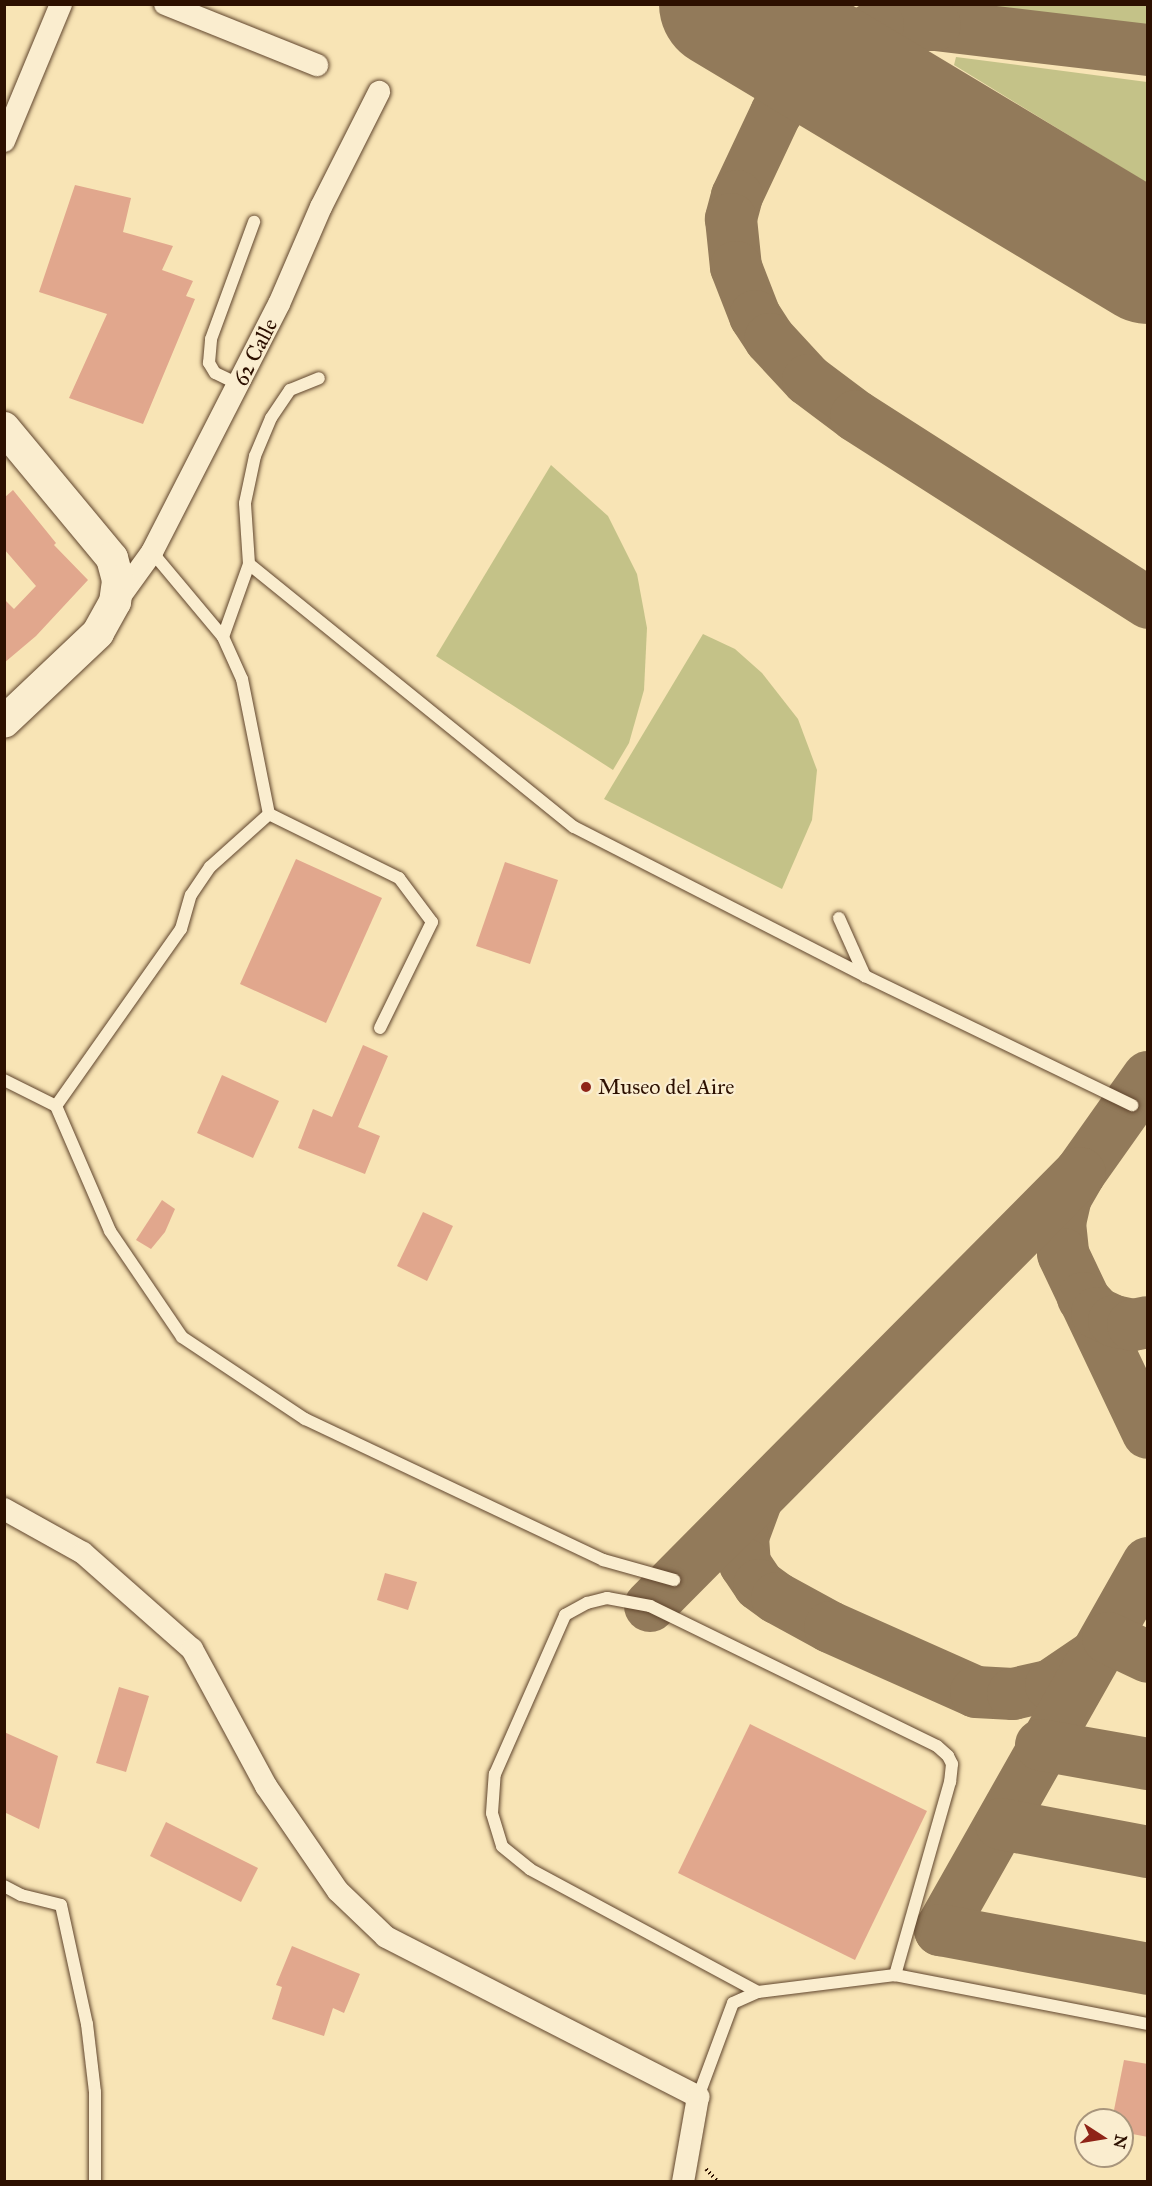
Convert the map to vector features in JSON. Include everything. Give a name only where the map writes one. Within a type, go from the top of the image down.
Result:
[{"type":"main road","points":[[4,428],[112,558],[118,581],[115,602],[98,633],[4,722]]},
{"type":"street","points":[[4,141],[61,4]]},
{"type":"street","points":[[165,4],[317,65]]},
{"type":"street","name":"62 Calle","points":[[115,602],[152,552],[238,384],[379,92]]},
{"type":"street","points":[[4,1509],[83,1553],[192,1649],[266,1786],[338,1891],[386,1937],[698,2097],[683,2181]]},
{"type":"lane","points":[[238,384],[215,373],[209,363],[211,339],[254,222]]},
{"type":"lane","points":[[224,637],[249,564],[245,503],[255,456],[271,418],[290,390],[319,378]]},
{"type":"lane","points":[[152,552],[224,637],[242,679],[269,814]]},
{"type":"lane","points":[[249,564],[574,827],[865,976],[1132,1104]]},
{"type":"lane","points":[[269,814],[399,878],[432,922],[380,1028]]},
{"type":"lane","points":[[56,1106],[181,929],[191,895],[210,867],[269,814]]},
{"type":"lane","points":[[839,918],[865,976]]},
{"type":"lane","points":[[4,1080],[56,1106],[110,1231],[182,1337],[316,1425],[603,1560],[674,1581]]},
{"type":"lane","points":[[758,1992],[530,1869],[502,1846],[492,1814],[495,1774],[565,1615],[587,1603],[607,1598],[650,1606],[937,1746],[948,1756],[952,1764],[950,1782],[895,1975]]},
{"type":"lane","points":[[4,1886],[21,1895],[62,1905],[87,2024],[94,2092],[95,2181]]},
{"type":"lane","points":[[698,2097],[733,2002],[758,1992],[895,1975],[1148,2024]]},
{"type":"shaded area","points":[[940,5],[1147,5],[1147,30]]},
{"type":"shaded area","points":[[956,57],[1147,82],[1147,183],[954,65]]},
{"type":"shaded area","points":[[551,465],[608,516],[637,574],[647,628],[644,690],[629,743],[613,770],[436,656]]},
{"type":"shaded area","points":[[703,634],[735,649],[762,673],[798,719],[817,770],[812,820],[782,889],[604,799]]},
{"type":"building","points":[[75,185],[131,198],[123,232],[173,246],[162,270],[193,281],[186,296],[195,299],[143,424],[69,398],[107,314],[39,292]]},
{"type":"building","points":[[13,490],[56,543],[54,545],[88,580],[36,636],[4,663],[4,599],[14,609],[36,586],[4,549],[4,498]]},
{"type":"building","points":[[296,859],[382,898],[326,1023],[240,984]]},
{"type":"building","points":[[505,862],[558,880],[530,964],[476,946]]},
{"type":"building","points":[[363,1045],[388,1056],[358,1127],[380,1136],[365,1174],[298,1148],[313,1109],[332,1117]]},
{"type":"building","points":[[222,1075],[279,1101],[253,1158],[197,1133]]},
{"type":"building","points":[[162,1200],[175,1209],[165,1232],[151,1249],[136,1240]]},
{"type":"building","points":[[423,1212],[453,1226],[427,1281],[397,1266]]},
{"type":"building","points":[[385,1573],[417,1582],[408,1610],[377,1600]]},
{"type":"building","points":[[119,1687],[149,1696],[126,1772],[96,1763]]},
{"type":"building","points":[[750,1724],[927,1811],[855,1960],[678,1873]]},
{"type":"building","points":[[4,1732],[58,1756],[39,1829],[4,1812]]},
{"type":"building","points":[[166,1822],[258,1868],[241,1902],[150,1856]]},
{"type":"building","points":[[292,1946],[360,1974],[344,2013],[333,2008],[324,2036],[272,2019],[282,1987],[276,1985]]},
{"type":"building","points":[[1124,2060],[1148,2064],[1148,2137],[1134,2134],[1134,2108],[1114,2108]]},
{"type":"taxiway","points":[[1148,50],[935,25],[878,25],[817,60],[776,113],[737,196],[731,219],[736,267],[755,316],[770,339],[808,380],[856,416],[1148,603]]},
{"type":"taxiway","points":[[1148,1077],[1080,1173],[1066,1197],[1060,1223],[1063,1254],[1148,1433]]},
{"type":"taxiway","points":[[650,1606],[1080,1173]]},
{"type":"taxiway","points":[[1083,1298],[1097,1313],[1114,1321],[1133,1325],[1148,1322]]},
{"type":"taxiway","points":[[757,1499],[743,1537],[745,1564],[759,1585],[777,1598],[830,1627],[976,1692],[1013,1694],[1051,1685],[1094,1656]]},
{"type":"taxiway","points":[[1148,1563],[940,1930],[1148,1969]]},
{"type":"taxiway","points":[[1108,1638],[1148,1657]]},
{"type":"taxiway","points":[[1041,1745],[1148,1764]]},
{"type":"taxiway","points":[[1001,1824],[1148,1852]]},
{"type":"runway","points":[[724,4],[1148,259]]},
{"type":"place","name":"Museo del Aire","points":[[586,1087]]}]
